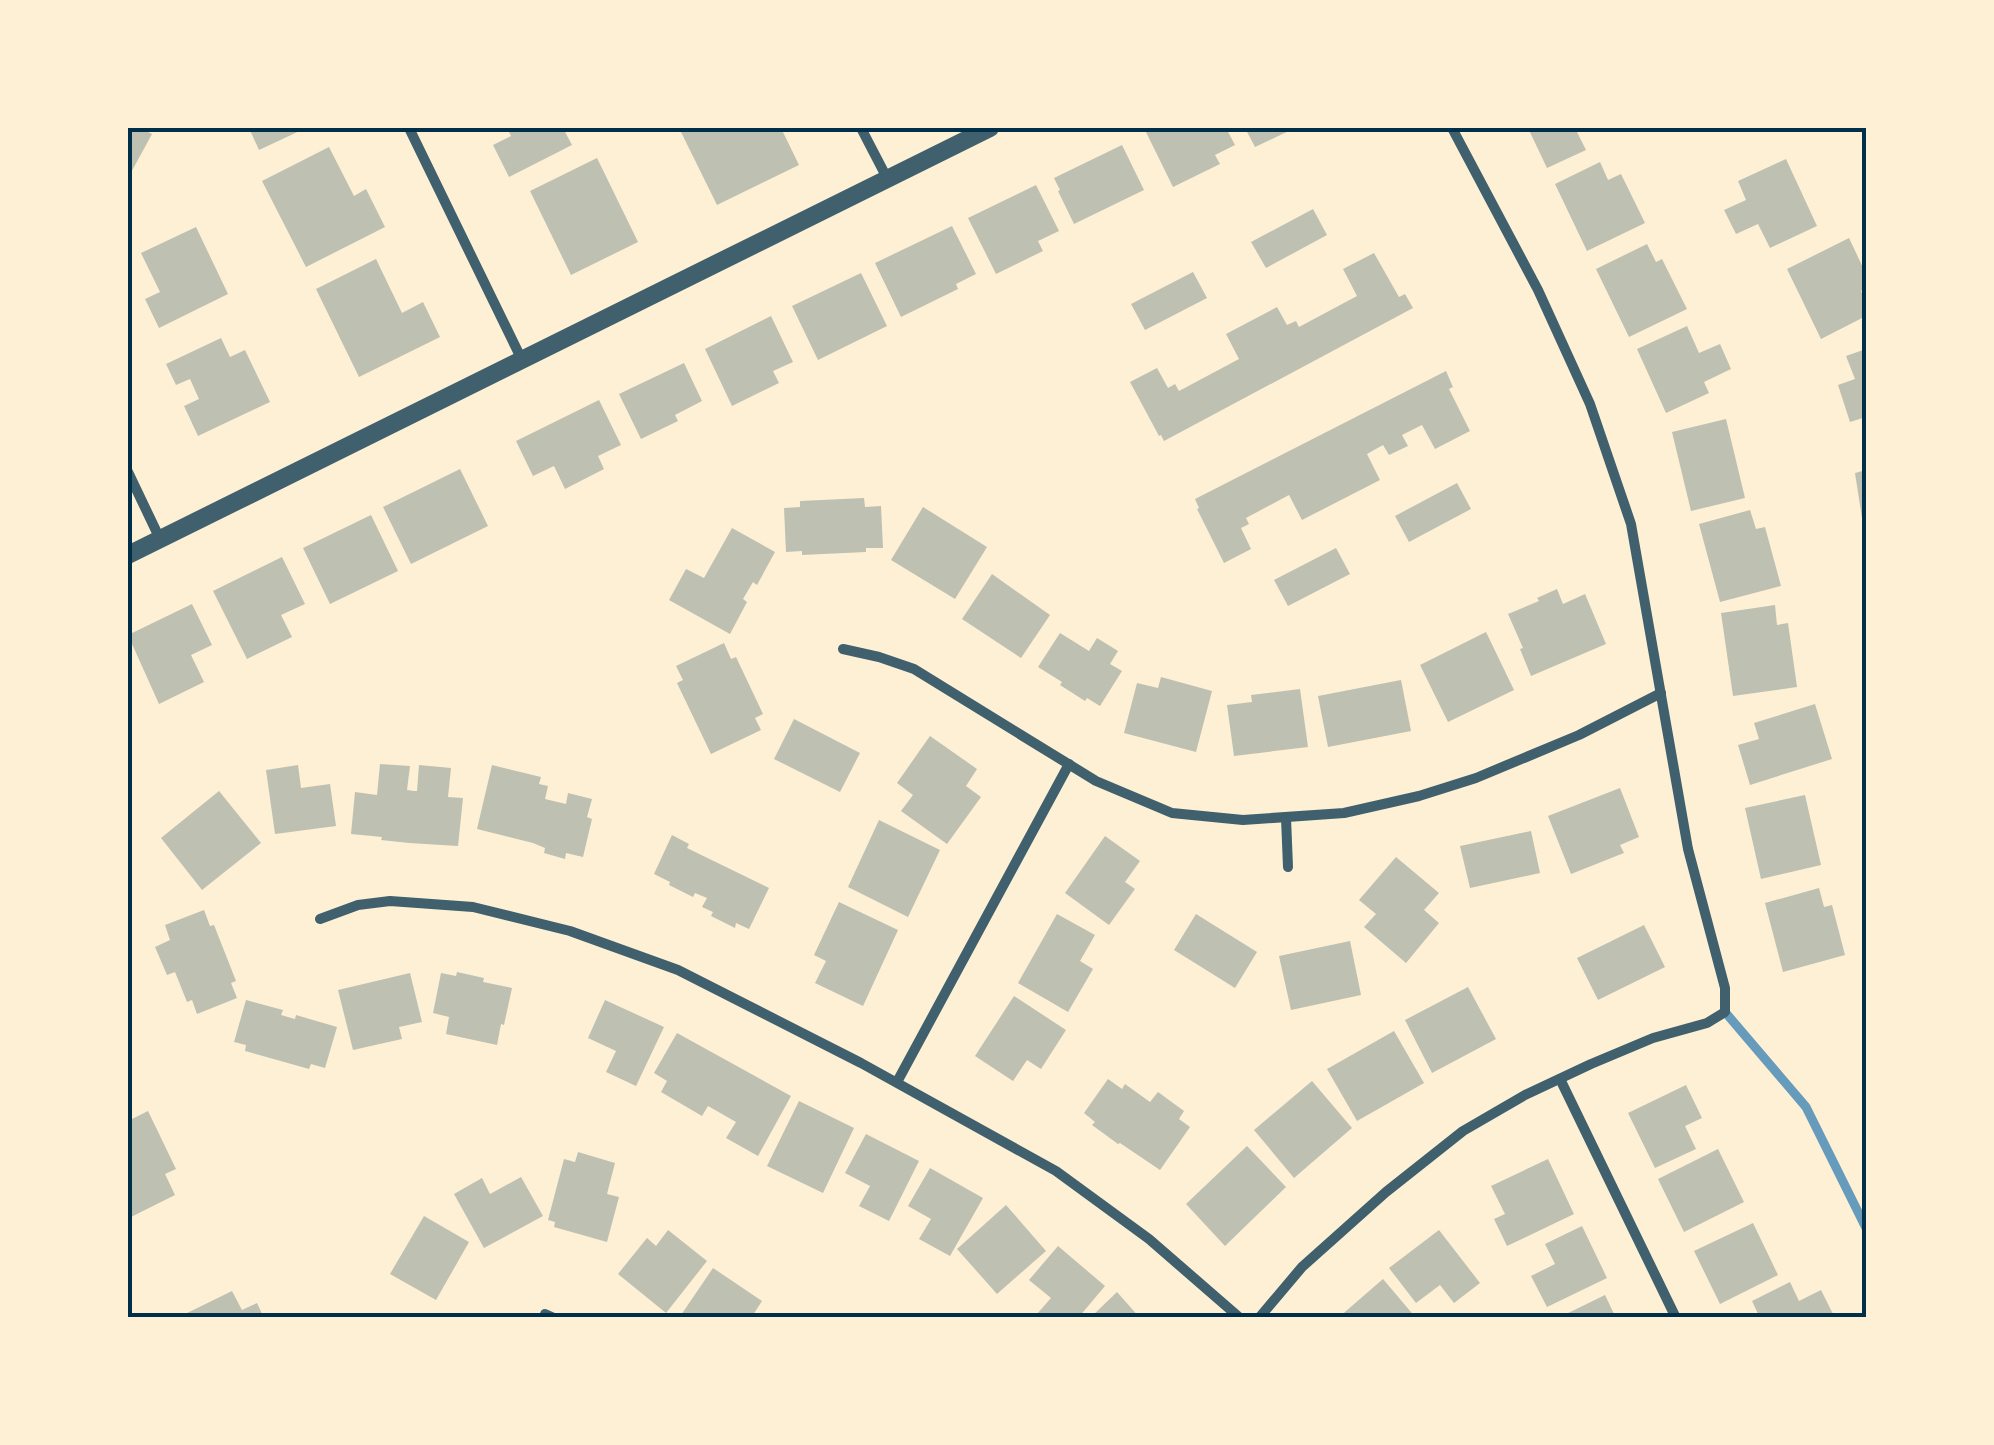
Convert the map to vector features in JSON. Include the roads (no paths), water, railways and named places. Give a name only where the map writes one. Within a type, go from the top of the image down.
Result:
[{"type":"street","points":[[409,128],[522,360]]},
{"type":"street","points":[[861,128],[887,178]]},
{"type":"street","points":[[128,555],[990,128]]},
{"type":"street","points":[[1259,1318],[1302,1267],[1463,1131],[1560,1078],[1654,1038],[1708,1023],[1725,1012],[1725,988],[1688,848],[1631,524],[1599,430],[1538,290],[1452,128]]},
{"type":"street","points":[[128,472],[160,539]]},
{"type":"street","points":[[842,649],[914,669],[1125,795],[1172,813],[1242,820],[1344,813],[1420,796],[1476,778],[1579,735],[1661,692]]},
{"type":"street","points":[[897,1082],[1069,764]]},
{"type":"street","points":[[1286,818],[1288,867]]},
{"type":"street","points":[[320,919],[358,905],[390,901],[473,907],[570,931],[678,970],[897,1082],[1056,1171],[1150,1239],[1240,1318]]},
{"type":"street","points":[[1560,1078],[1676,1318]]},
{"type":"waterway","points":[[1725,1012],[1806,1107],[1866,1228]]}]
